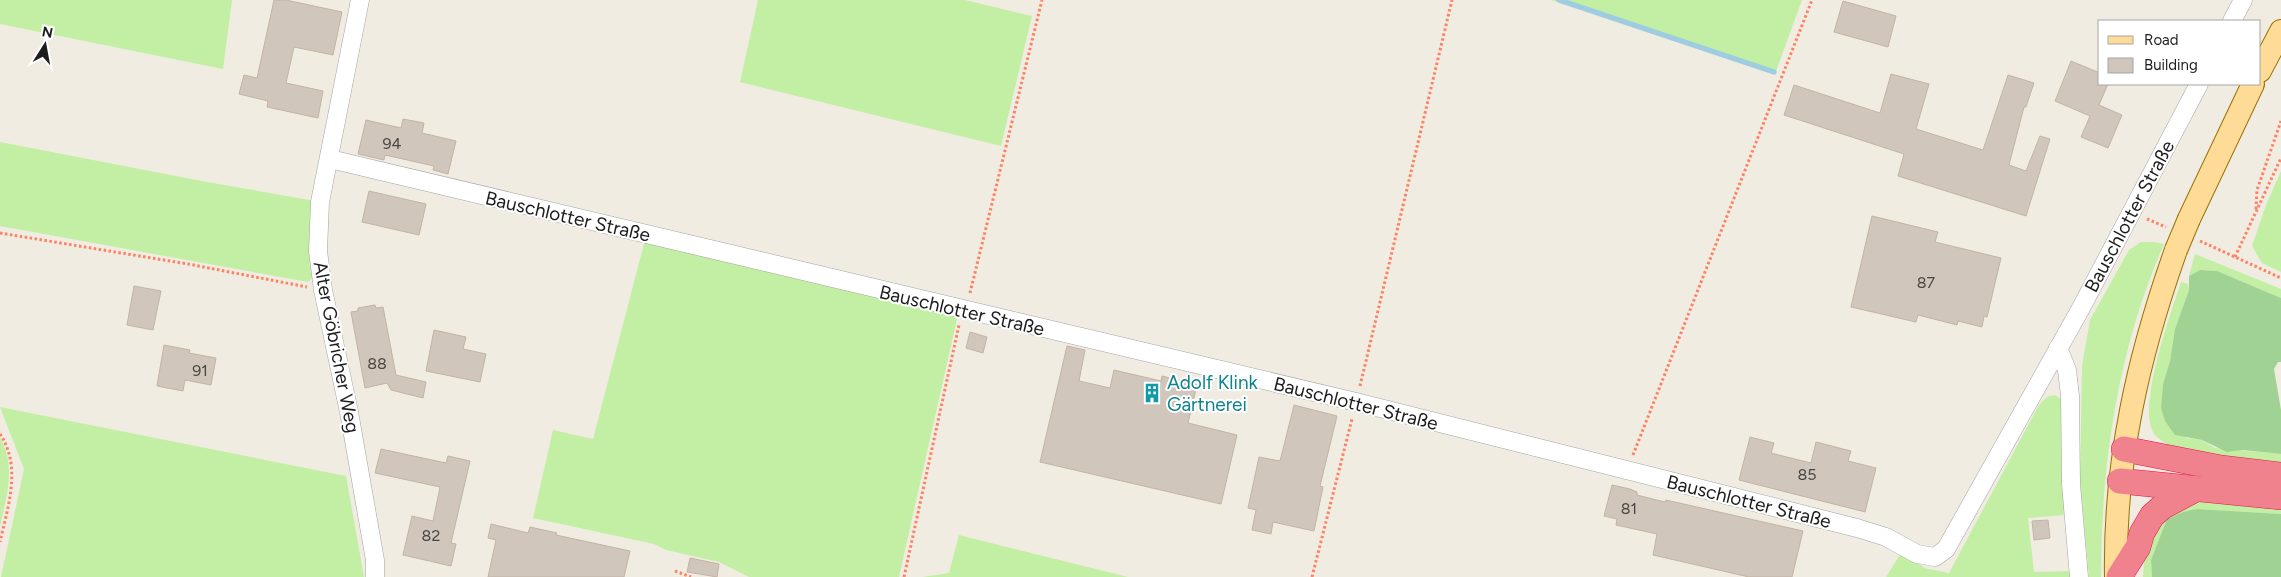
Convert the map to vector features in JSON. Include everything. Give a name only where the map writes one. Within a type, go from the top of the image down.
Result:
[{"type":"highway","points":[[2124,449],[2221,468],[2281,475]]},
{"type":"highway","points":[[2120,481],[2194,490],[2281,497]]},
{"type":"highway","points":[[2118,577],[2138,547],[2142,533],[2152,516],[2162,507],[2194,490]]},
{"type":"main road","points":[[2261,69],[2281,31]]},
{"type":"main road","points":[[2118,577],[2116,542],[2120,481],[2139,367],[2153,316],[2183,234],[2253,85]]},
{"type":"street","name":"Alter Göbricher Weg","points":[[360,0],[320,202],[318,252],[323,290],[349,412],[375,560],[375,577]]},
{"type":"street","points":[[2233,20],[2243,0]]},
{"type":"street","name":"Bauschlotter Straße","points":[[330,159],[1356,402],[1857,528],[1886,537],[1926,556],[1935,557],[1946,549],[2058,348],[2198,85]]},
{"type":"street","points":[[2058,348],[2067,370],[2070,396],[2071,484],[2079,577]]},
{"type":"path","points":[[904,577],[963,310],[971,291],[1042,0]]},
{"type":"path","points":[[1312,577],[1452,0]]},
{"type":"path","points":[[1627,470],[1812,0]]},
{"type":"path","points":[[2256,212],[2257,190],[2281,121]]},
{"type":"path","points":[[2235,257],[2281,158]]},
{"type":"path","points":[[2132,212],[2281,278]]},
{"type":"path","points":[[0,233],[188,264],[323,290]]},
{"type":"path","points":[[0,434],[9,453],[12,485],[0,542]]},
{"type":"path","points":[[675,571],[691,577]]},
{"type":"green space","points":[[0,0],[232,0],[223,69],[0,24]]},
{"type":"green space","points":[[758,0],[965,0],[1032,16],[1001,146],[740,82]]},
{"type":"green space","points":[[1551,0],[1802,0],[1775,74]]},
{"type":"green space","points":[[0,142],[315,201],[314,276],[308,282],[0,226]]},
{"type":"green space","points":[[2281,171],[2281,272],[2262,263],[2252,246],[2266,205]]},
{"type":"green space","points":[[645,240],[951,313],[957,319],[899,577],[749,577],[719,562],[666,550],[654,544],[533,518],[553,430],[593,439]]},
{"type":"green space","points":[[2141,242],[2164,244],[2148,284],[2124,365],[2115,407],[2104,492],[2101,577],[2089,577],[2080,480],[2082,366],[2090,320],[2129,250]]},
{"type":"green space","points":[[2195,254],[2281,289],[2281,298],[2217,271],[2200,270],[2189,276]]},
{"type":"green space","points":[[2200,270],[2217,271],[2281,298],[2281,362],[2278,362],[2274,369],[2281,410],[2281,454],[2243,450],[2227,452],[2202,440],[2175,435],[2165,421],[2161,408],[2163,384],[2170,361],[2175,329],[2189,290],[2189,276]]},
{"type":"green space","points":[[2181,282],[2188,284],[2189,290],[2175,329],[2170,361],[2163,384],[2161,408],[2186,438],[2202,440],[2215,448],[2281,454],[2281,464],[2248,461],[2170,446],[2153,432],[2149,418],[2153,380],[2164,335]]},
{"type":"green space","points":[[2055,395],[2062,400],[2064,515],[2028,518],[2034,572],[2069,571],[2070,577],[1886,577],[1902,551],[1914,558],[1924,568],[1949,573],[2039,405],[2047,397]]},
{"type":"green space","points":[[0,407],[346,476],[364,577],[1,577],[24,469]]},
{"type":"green space","points":[[0,438],[8,460],[9,482],[0,527]]},
{"type":"green space","points":[[2191,501],[2281,505],[2281,514],[2197,509],[2167,519],[2151,560],[2152,577],[2143,577],[2145,552],[2160,521]]},
{"type":"green space","points":[[2197,509],[2281,514],[2281,577],[2152,577],[2151,560],[2167,519],[2183,512]]},
{"type":"green space","points":[[959,535],[1128,577],[922,577],[949,573]]},
{"type":"building","points":[[274,0],[286,0],[342,12],[333,55],[294,47],[286,83],[323,91],[318,118],[267,107],[268,101],[239,94],[244,75],[257,78]]},
{"type":"building","points":[[1843,1],[1896,16],[1888,47],[1834,32]]},
{"type":"building","points":[[2071,61],[2098,72],[2098,85],[2108,85],[2099,105],[2122,115],[2108,148],[2081,137],[2090,116],[2055,101]]},
{"type":"building","points":[[1891,74],[1929,84],[1916,129],[1983,150],[2008,75],[2034,83],[2026,107],[2024,107],[2009,165],[2026,171],[2040,136],[2050,139],[2026,216],[1898,176],[1904,154],[1784,115],[1794,85],[1880,113]]},
{"type":"building","points":[[403,119],[424,123],[422,133],[456,141],[448,174],[433,170],[434,166],[385,155],[384,160],[358,154],[366,120],[401,128]]},
{"type":"building","points":[[369,191],[426,204],[419,235],[362,222]]},
{"type":"building","points":[[1872,216],[1938,232],[1935,242],[2001,258],[1987,317],[1984,316],[1982,327],[1958,321],[1957,325],[1918,315],[1916,322],[1851,307]]},
{"type":"building","points":[[134,286],[161,291],[153,330],[127,325]]},
{"type":"building","points":[[375,305],[376,308],[383,307],[396,375],[426,382],[423,398],[391,390],[387,383],[365,388],[351,312],[358,311],[358,308]]},
{"type":"building","points":[[434,330],[466,337],[463,349],[486,354],[480,382],[426,371]]},
{"type":"building","points":[[970,332],[987,337],[983,353],[966,348]]},
{"type":"building","points":[[164,345],[190,350],[189,353],[216,358],[211,385],[185,380],[183,391],[157,386]]},
{"type":"building","points":[[1067,346],[1085,350],[1079,381],[1110,388],[1114,370],[1161,381],[1162,376],[1197,385],[1188,423],[1237,435],[1221,504],[1040,462]]},
{"type":"building","points":[[1294,405],[1337,416],[1320,486],[1323,487],[1314,531],[1273,522],[1271,534],[1252,530],[1256,510],[1248,508],[1259,457],[1280,461]]},
{"type":"building","points":[[1750,437],[1774,443],[1771,453],[1811,463],[1816,442],[1851,451],[1848,461],[1876,468],[1865,512],[1739,480]]},
{"type":"building","points":[[381,449],[446,463],[448,456],[470,461],[451,543],[456,544],[451,566],[403,555],[412,516],[433,521],[440,487],[375,473]]},
{"type":"building","points":[[1612,485],[1630,489],[1637,492],[1637,495],[1665,502],[1666,500],[1803,531],[1792,577],[1749,577],[1653,555],[1657,534],[1616,525],[1617,519],[1604,516]]},
{"type":"building","points":[[2048,520],[2050,538],[2034,540],[2032,521]]},
{"type":"building","points":[[491,524],[528,533],[530,527],[557,533],[556,535],[630,551],[624,577],[488,577],[496,540],[488,538]]},
{"type":"building","points":[[690,558],[719,564],[717,577],[687,572]]},
{"type":"waterway","points":[[1559,0],[1774,72]]},
{"type":"place","name":"Adolf Klink Gärtnerei","points":[[1152,393]]}]
